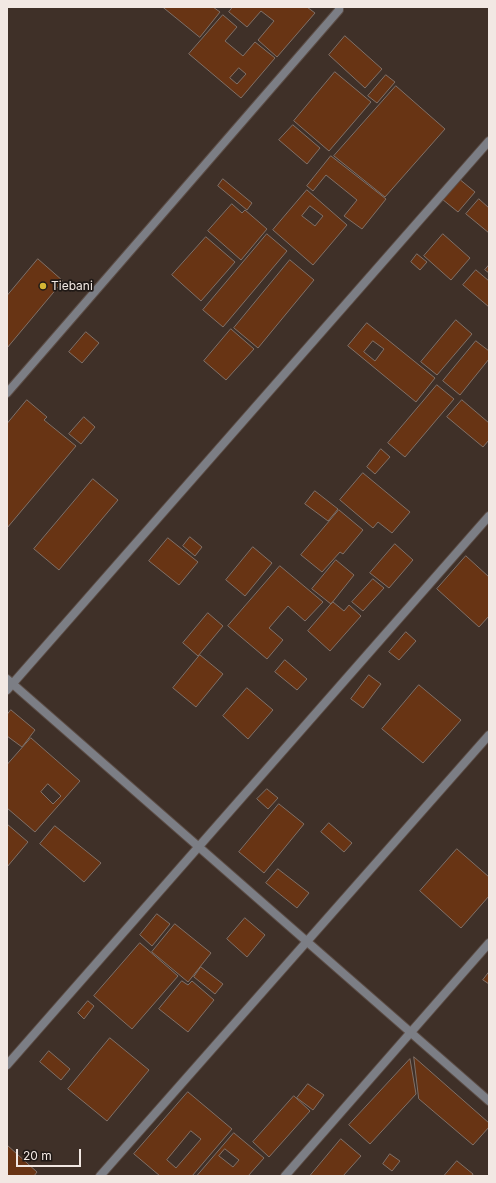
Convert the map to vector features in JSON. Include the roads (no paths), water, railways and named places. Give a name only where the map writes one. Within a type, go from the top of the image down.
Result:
[{"type":"street","points":[[7,393],[334,16],[339,10],[339,7]]},
{"type":"street","points":[[489,141],[9,684],[199,846],[489,1101]]},
{"type":"street","points":[[7,1065],[489,516]]},
{"type":"street","points":[[100,1176],[489,735]]},
{"type":"street","points":[[285,1176],[489,943]]},
{"type":"place","name":"Tiebani","points":[[43,286]]}]
